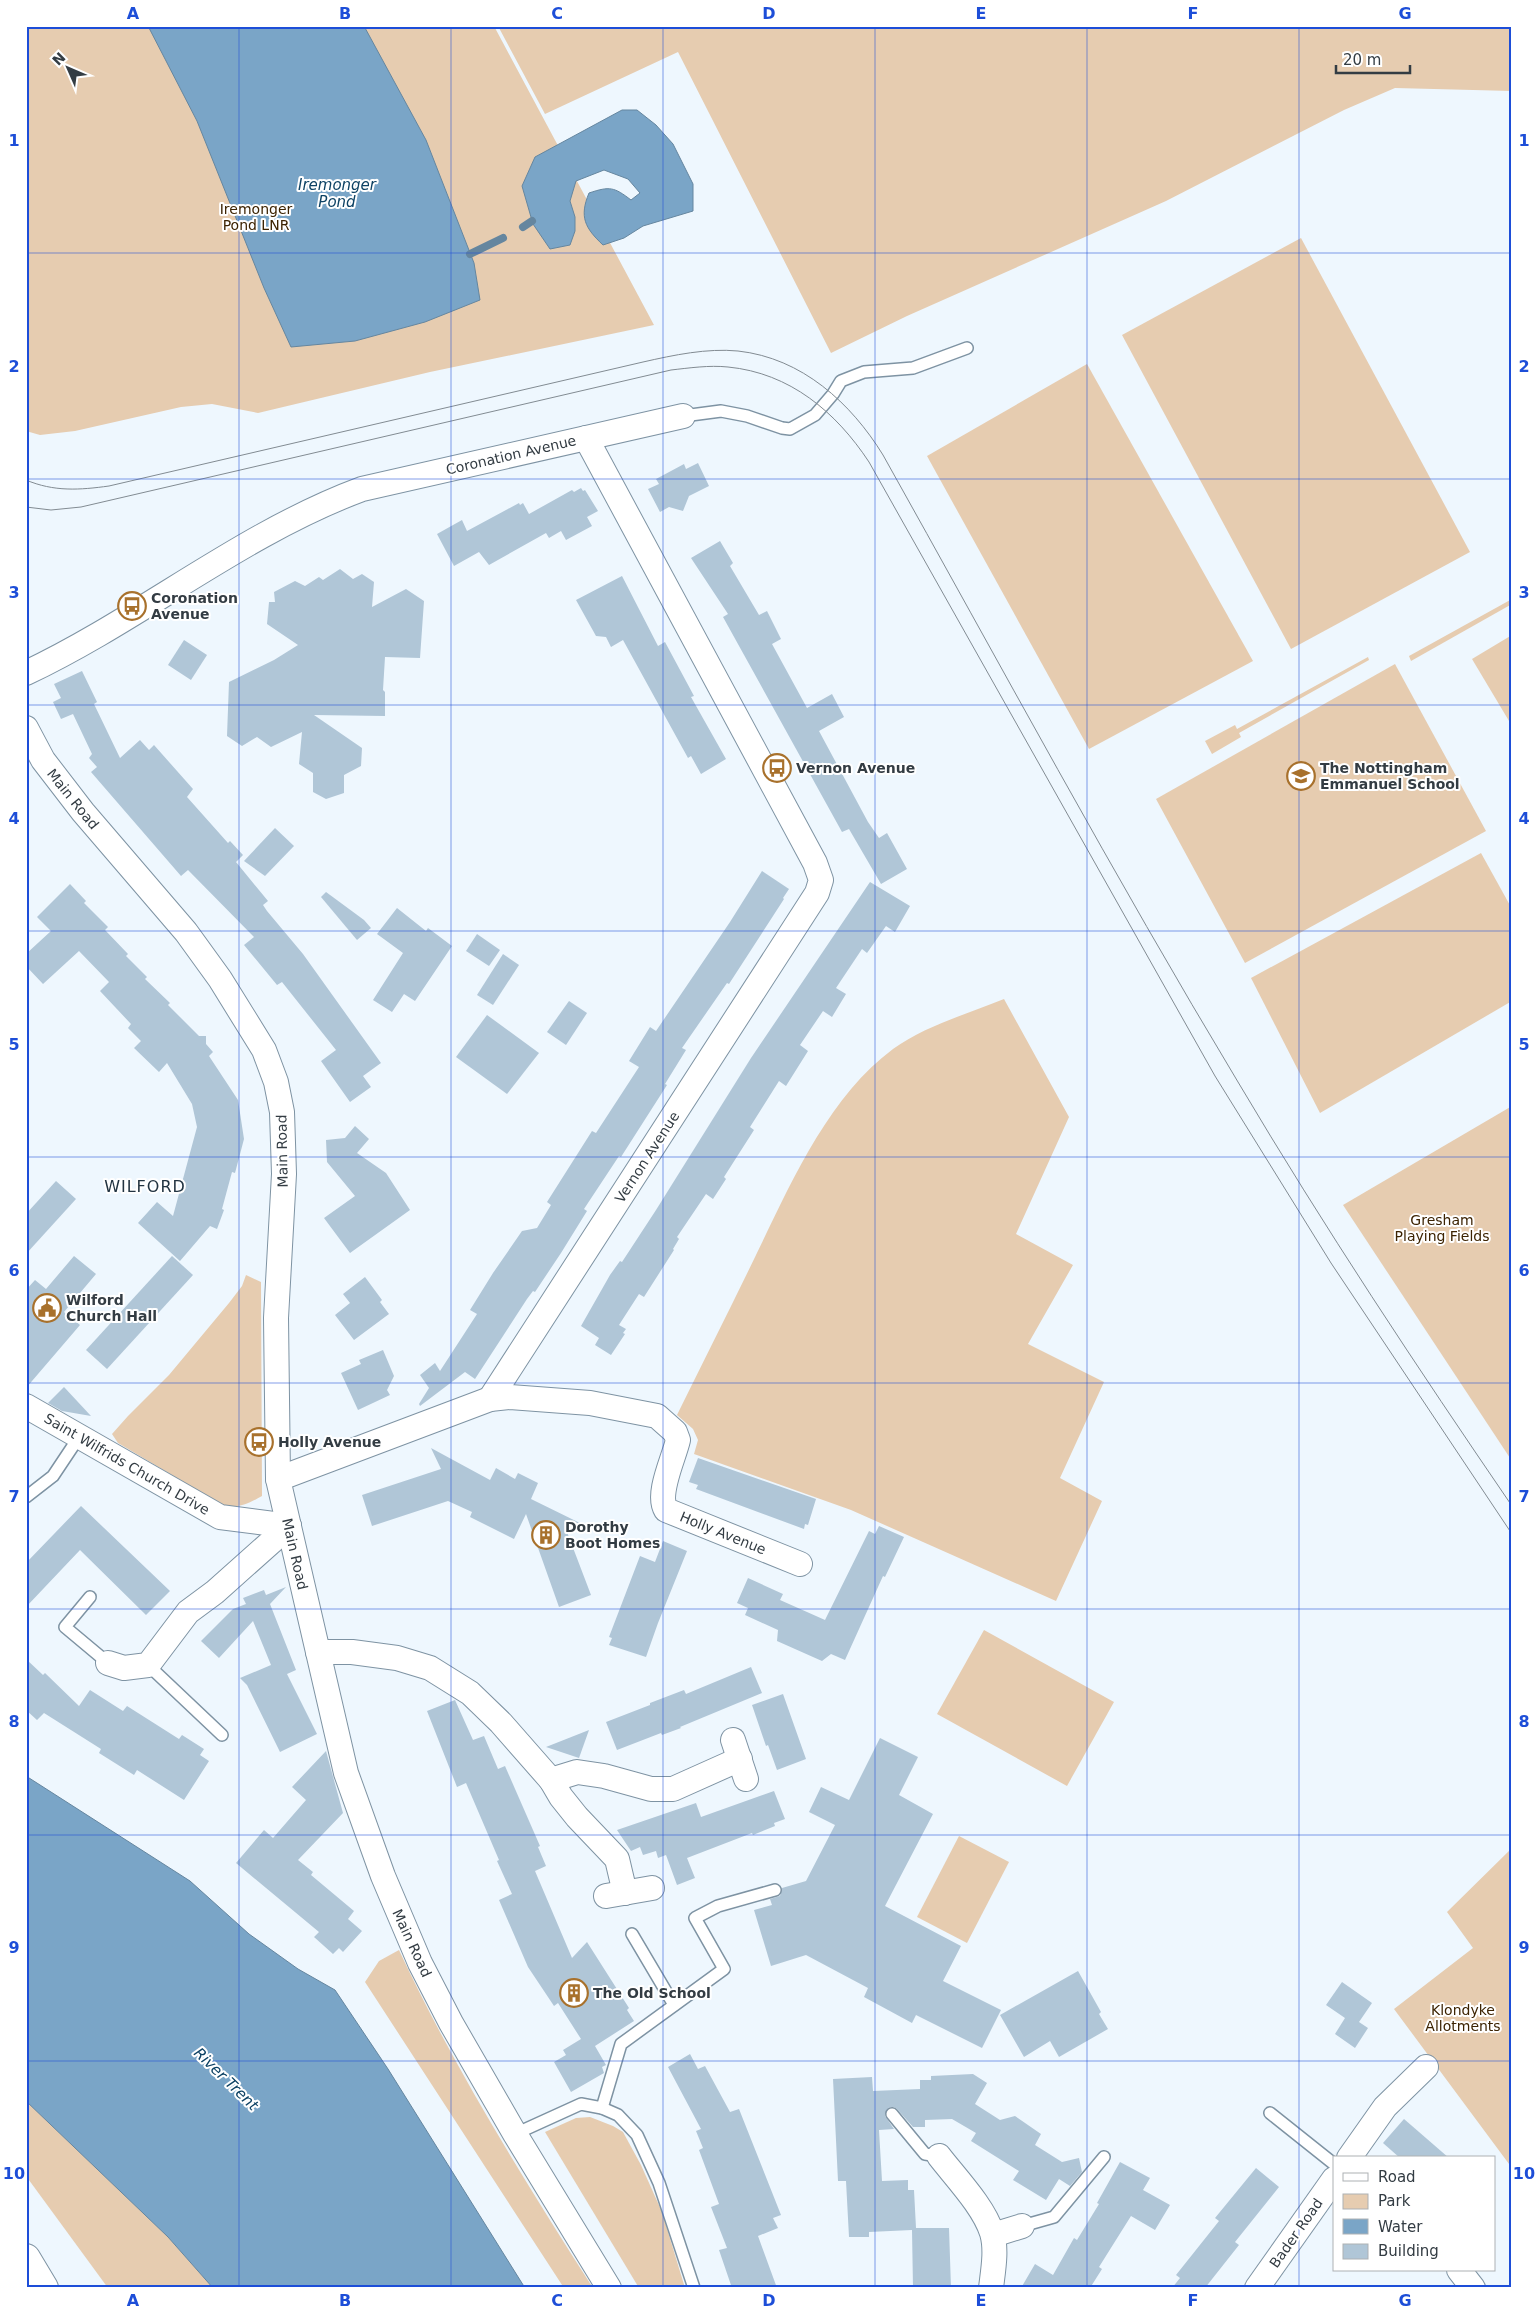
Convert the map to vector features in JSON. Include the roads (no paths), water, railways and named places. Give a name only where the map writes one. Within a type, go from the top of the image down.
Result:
[{"type":"street","name":"Coronation Avenue","points":[[26,673],[78,647],[257,538],[324,504],[362,489],[683,416]]},
{"type":"street","name":"Vernon Avenue","points":[[490,1399],[817,893],[821,880],[815,863],[586,438]]},
{"type":"street","name":"Main Road","points":[[26,728],[42,760],[83,812],[186,932],[220,979],[264,1050],[276,1082],[282,1112],[284,1174],[276,1318],[278,1479],[346,1772],[403,1925],[451,2024],[515,2134],[609,2288]]},
{"type":"street","name":"Holly Avenue","points":[[278,1479],[490,1399],[510,1397],[590,1403],[657,1416],[676,1432],[678,1440],[663,1494],[662,1503],[666,1510],[800,1564]]},
{"type":"street","name":"Saint Wilfrids Church Drive","points":[[26,1406],[220,1517],[289,1526]]},
{"type":"street","points":[[108,1663],[124,1668],[148,1666],[188,1612],[215,1592],[289,1526]]},
{"type":"street","points":[[318,1652],[352,1652],[397,1658],[430,1668],[470,1693],[501,1723],[551,1780],[572,1810],[617,1859],[615,1894],[652,1888]]},
{"type":"street","points":[[551,1780],[577,1772],[604,1776],[651,1789],[664,1790],[682,1785],[740,1760]]},
{"type":"street","points":[[1350,2156],[1385,2107],[1426,2067]]},
{"type":"street","points":[[939,2156],[980,2210],[993,2235],[994,2263],[991,2288]]},
{"type":"street","name":"Bader Road","points":[[1257,2288],[1333,2180]]},
{"type":"street","points":[[993,2235],[1022,2226]]},
{"type":"street","points":[[1460,2272],[1472,2288]]},
{"type":"lane","points":[[683,416],[721,411],[748,416],[790,429],[815,415],[834,394],[841,381],[864,372],[913,368],[967,348]]},
{"type":"lane","points":[[26,1497],[53,1476],[79,1437]]},
{"type":"lane","points":[[90,1597],[65,1627],[108,1663]]},
{"type":"lane","points":[[148,1666],[222,1735]]},
{"type":"lane","points":[[602,2108],[621,2044],[724,1969],[695,1918],[718,1906],[775,1890]]},
{"type":"lane","points":[[632,1934],[674,2005]]},
{"type":"lane","points":[[515,2134],[581,2104],[602,2108],[618,2115],[637,2135],[659,2183],[694,2288]]},
{"type":"lane","points":[[1270,2112],[1333,2163]]},
{"type":"lane","points":[[892,2114],[925,2154],[939,2156]]},
{"type":"lane","points":[[1022,2226],[1054,2218],[1104,2157]]},
{"type":"water","name":"Iremonger Pond","points":[[148,26],[364,26],[426,140],[474,263],[480,300],[425,322],[355,341],[291,347],[264,288],[197,121]]},
{"type":"water","points":[[622,110],[637,110],[656,125],[673,144],[693,184],[693,211],[643,226],[624,238],[603,245],[588,227],[584,216],[589,193],[602,189],[612,189],[631,200],[640,193],[628,179],[604,170],[576,181],[570,201],[575,217],[575,231],[570,245],[550,249],[533,224],[522,186],[535,157]]},
{"type":"water","name":"River Trent","points":[[26,1776],[190,1881],[249,1934],[298,1969],[335,1990],[388,2069],[525,2288],[213,2288],[168,2237],[26,2101]]},
{"type":"waterway","points":[[523,227],[532,221]]},
{"type":"waterway","points":[[470,254],[503,238]]},
{"type":"tram line","points":[[26,480],[47,487],[67,489],[109,486],[643,362],[702,351],[726,350],[761,355],[804,373],[840,401],[856,418],[883,455],[1102,848],[1238,1082],[1372,1296],[1512,1506]]},
{"type":"tram line","points":[[26,507],[51,510],[81,507],[671,370],[714,366],[751,371],[772,377],[809,398],[842,427],[869,462],[1215,1076],[1331,1263],[1512,1534]]},
{"type":"place","name":"Coronation Avenue","points":[[132,606]]},
{"type":"place","name":"Vernon Avenue","points":[[777,768]]},
{"type":"place","name":"The Nottingham Emmanuel School","points":[[1301,776]]},
{"type":"place","name":"Wilford Church Hall","points":[[47,1308]]},
{"type":"place","name":"Holly Avenue","points":[[259,1442]]},
{"type":"place","name":"Dorothy Boot Homes","points":[[546,1535]]},
{"type":"place","name":"The Old School","points":[[574,1993]]},
{"type":"district","name":"WILFORD","points":[[145,1186]]},
{"type":"park label","name":"Iremonger Pond LNR","points":[[256,217]]},
{"type":"park label","name":"Gresham Playing Fields","points":[[1442,1228]]},
{"type":"park label","name":"Klondyke Allotments","points":[[1463,2018]]}]
